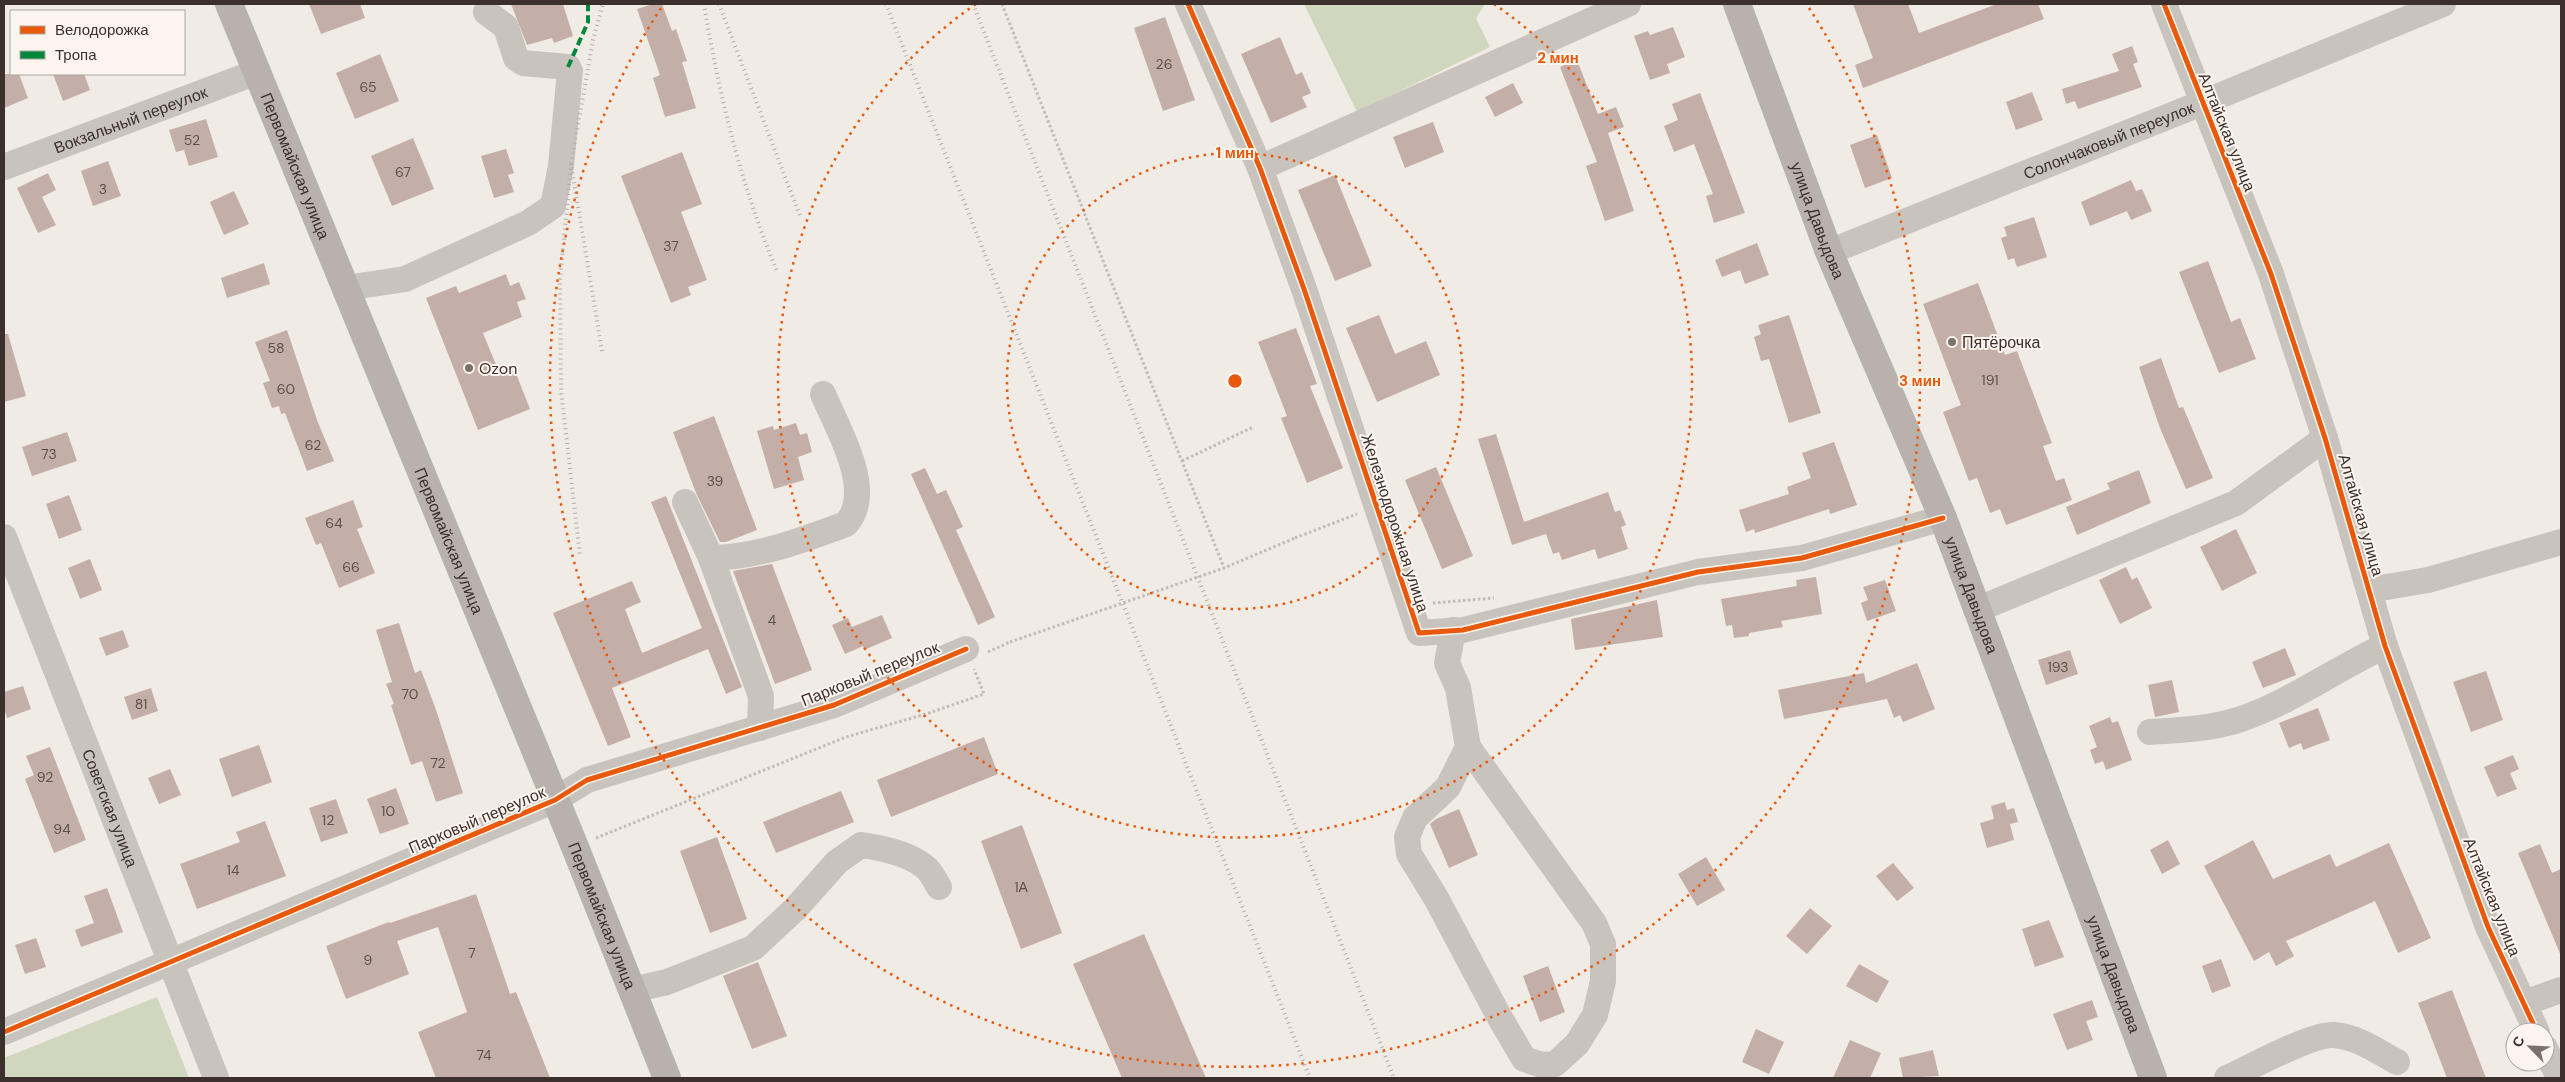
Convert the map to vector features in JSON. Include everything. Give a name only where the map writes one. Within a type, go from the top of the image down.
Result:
[{"type":"main road","name":"Первомайская улица","points":[[229,4],[575,847],[667,1078]]},
{"type":"main road","name":"улица Давыдова","points":[[1738,4],[1829,252],[1943,518],[2153,1078]]},
{"type":"street","name":"Железнодорожная улица","points":[[1188,4],[1260,168],[1304,289],[1418,633],[1453,630],[1698,572],[1802,558],[1943,518]]},
{"type":"street","points":[[1260,168],[1628,4]]},
{"type":"street","name":"Алтайская улица","points":[[2164,4],[2271,274],[2326,438],[2385,646],[2488,927],[2532,1022]]},
{"type":"street","name":"Солончаковый переулок","points":[[1829,252],[2202,103],[2443,4]]},
{"type":"street","points":[[346,288],[405,278],[528,222],[553,206],[561,166],[570,71],[568,67],[556,64],[523,64],[516,58],[506,27],[486,12]]},
{"type":"street","name":"Вокзальный переулок","points":[[4,168],[258,72]]},
{"type":"street","points":[[711,558],[732,558],[780,547],[846,524],[854,516],[857,489],[856,471],[822,394]]},
{"type":"street","points":[[1976,610],[2236,503],[2326,438]]},
{"type":"street","points":[[685,502],[711,558],[761,696],[760,728]]},
{"type":"street","name":"Советская улица","points":[[4,537],[216,1078]]},
{"type":"street","points":[[2369,590],[2428,580],[2561,542]]},
{"type":"street","points":[[1453,630],[1447,663],[1458,688],[1468,747],[1594,923],[1603,944],[1603,981],[1595,1015],[1577,1044],[1555,1064],[1542,1065],[1524,1059],[1436,898],[1409,854],[1407,837],[1416,818],[1448,787],[1468,747]]},
{"type":"street","points":[[2150,732],[2203,728],[2238,720],[2294,696],[2341,668],[2385,646]]},
{"type":"street","name":"Парковый переулок","points":[[4,1032],[555,800],[587,780],[834,705],[974,654]]},
{"type":"street","points":[[632,990],[666,982],[753,948],[795,909],[837,862],[861,845],[878,847],[920,864],[927,868],[939,887]]},
{"type":"street","points":[[2524,1004],[2561,990]]},
{"type":"street","points":[[2226,1078],[2302,1043],[2332,1035],[2360,1041],[2397,1062]]},
{"type":"path","points":[[1002,4],[1224,568]]},
{"type":"path","points":[[1182,462],[1253,427]]},
{"type":"path","points":[[575,847],[846,737],[926,714],[984,694],[974,654],[1224,568],[1363,512]]},
{"type":"path","points":[[1409,605],[1498,597]]},
{"type":"green space","points":[[1304,4],[1485,4],[1476,18],[1490,47],[1357,112]]},
{"type":"green space","points":[[157,997],[189,1078],[4,1078],[4,1058]]},
{"type":"building","points":[[309,4],[360,4],[365,18],[321,34]]},
{"type":"building","points":[[511,4],[563,4],[573,36],[554,43],[552,38],[527,45]]},
{"type":"building","points":[[653,4],[662,4],[672,31],[676,29],[687,61],[682,62],[696,108],[665,117],[653,78],[660,75],[637,9]]},
{"type":"building","points":[[1853,4],[1908,4],[1919,33],[1997,4],[2038,4],[2044,19],[1863,88],[1855,65],[1873,58]]},
{"type":"building","points":[[1165,17],[1195,100],[1163,111],[1134,28]]},
{"type":"building","points":[[1673,27],[1685,57],[1667,64],[1670,73],[1650,80],[1634,36],[1648,31],[1650,35]]},
{"type":"building","points":[[1280,37],[1296,75],[1302,72],[1311,93],[1302,97],[1307,107],[1271,123],[1241,54]]},
{"type":"building","points":[[2132,46],[2138,62],[2133,64],[2142,87],[2078,109],[2075,101],[2066,104],[2062,89],[2119,71],[2112,54]]},
{"type":"building","points":[[380,54],[399,101],[355,119],[336,73]]},
{"type":"building","points":[[1577,60],[1598,114],[1616,107],[1624,127],[1608,133],[1634,211],[1605,221],[1586,166],[1597,162],[1560,67]]},
{"type":"building","points":[[4,74],[19,75],[28,98],[4,108]]},
{"type":"building","points":[[53,75],[84,75],[90,90],[63,101]]},
{"type":"building","points":[[1513,83],[1523,103],[1495,117],[1485,97]]},
{"type":"building","points":[[2032,92],[2043,120],[2016,130],[2006,102]]},
{"type":"building","points":[[1700,93],[1745,213],[1714,223],[1706,196],[1713,194],[1694,144],[1674,152],[1664,126],[1678,120],[1672,104]]},
{"type":"building","points":[[206,119],[218,157],[189,166],[184,150],[176,152],[169,130]]},
{"type":"building","points":[[1433,122],[1444,152],[1405,168],[1393,137]]},
{"type":"building","points":[[1877,135],[1892,178],[1865,188],[1850,145]]},
{"type":"building","points":[[413,138],[434,189],[392,206],[371,156]]},
{"type":"building","points":[[506,149],[514,173],[508,175],[514,192],[494,198],[481,156]]},
{"type":"building","points":[[682,152],[702,204],[681,212],[707,280],[688,287],[691,295],[671,303],[621,176]]},
{"type":"building","points":[[108,161],[121,196],[93,206],[81,171]]},
{"type":"building","points":[[48,173],[56,190],[42,197],[56,225],[38,233],[17,188]]},
{"type":"building","points":[[1335,175],[1372,266],[1335,281],[1298,190]]},
{"type":"building","points":[[2131,180],[2136,191],[2142,189],[2152,211],[2131,220],[2127,211],[2090,226],[2081,202]]},
{"type":"building","points":[[234,191],[249,224],[224,235],[210,202]]},
{"type":"building","points":[[2034,217],[2047,257],[2017,267],[2014,258],[2008,260],[2001,238],[2007,236],[2004,227]]},
{"type":"building","points":[[1757,243],[1769,275],[1745,284],[1740,270],[1722,277],[1715,260]]},
{"type":"building","points":[[2208,261],[2231,322],[2240,318],[2256,359],[2219,373],[2179,272]]},
{"type":"building","points":[[264,263],[270,284],[227,298],[221,278]]},
{"type":"building","points":[[506,274],[510,286],[519,282],[526,299],[517,302],[522,317],[483,333],[499,372],[513,366],[530,409],[478,430],[426,298],[456,286],[459,293]]},
{"type":"building","points":[[1978,283],[2005,355],[2017,351],[2052,443],[2043,446],[2056,481],[2064,478],[2072,500],[2006,525],[2000,509],[1990,513],[1977,478],[1969,481],[1943,412],[1961,405],[1923,304]]},
{"type":"building","points":[[1379,315],[1395,354],[1426,341],[1440,375],[1377,402],[1346,328]]},
{"type":"building","points":[[1789,315],[1821,413],[1789,423],[1769,359],[1761,361],[1754,337],[1761,334],[1758,325]]},
{"type":"building","points":[[1296,328],[1317,384],[1310,386],[1343,468],[1307,483],[1281,418],[1287,416],[1258,342]]},
{"type":"building","points":[[287,330],[317,420],[334,461],[307,471],[285,413],[281,414],[279,406],[272,408],[263,383],[270,381],[255,342]]},
{"type":"building","points":[[4,334],[8,334],[26,396],[4,402]]},
{"type":"building","points":[[2161,358],[2179,408],[2183,407],[2213,478],[2186,489],[2160,428],[2139,367]]},
{"type":"building","points":[[714,416],[757,530],[726,542],[720,542],[696,493],[673,432]]},
{"type":"building","points":[[796,423],[800,435],[807,433],[812,452],[798,457],[804,480],[774,489],[757,431],[773,426],[774,430]]},
{"type":"building","points":[[67,432],[77,461],[32,476],[22,447]]},
{"type":"building","points":[[1496,434],[1524,522],[1608,492],[1615,512],[1620,510],[1626,525],[1621,527],[1628,549],[1598,559],[1595,549],[1562,560],[1559,552],[1553,554],[1546,534],[1512,545],[1478,439]]},
{"type":"building","points":[[1834,442],[1857,505],[1830,514],[1829,509],[1755,533],[1754,529],[1746,532],[1739,510],[1789,494],[1787,487],[1811,478],[1802,453]]},
{"type":"building","points":[[1436,467],[1473,556],[1442,569],[1405,480]]},
{"type":"building","points":[[925,468],[937,494],[946,490],[963,527],[956,530],[995,617],[978,625],[911,474]]},
{"type":"building","points":[[2139,470],[2151,503],[2077,535],[2066,507],[2110,489],[2107,483]]},
{"type":"building","points":[[69,495],[82,530],[59,539],[46,504]]},
{"type":"building","points":[[666,496],[742,687],[726,694],[708,649],[612,688],[631,737],[608,746],[553,613],[632,581],[641,602],[625,609],[642,653],[702,628],[651,502]]},
{"type":"building","points":[[353,500],[363,527],[357,529],[375,573],[339,588],[321,543],[316,545],[305,518]]},
{"type":"building","points":[[2236,529],[2257,573],[2222,591],[2200,547]]},
{"type":"building","points":[[90,559],[102,590],[80,599],[68,568]]},
{"type":"building","points":[[772,564],[812,670],[775,684],[733,571]]},
{"type":"building","points":[[2126,567],[2132,580],[2137,577],[2152,608],[2120,624],[2099,580]]},
{"type":"building","points":[[1816,577],[1822,614],[1781,621],[1783,627],[1749,633],[1749,636],[1734,638],[1732,625],[1726,626],[1721,599],[1797,586],[1796,580]]},
{"type":"building","points":[[1885,580],[1896,611],[1867,621],[1861,603],[1868,600],[1863,587]]},
{"type":"building","points":[[1657,600],[1663,637],[1575,650],[1571,619]]},
{"type":"building","points":[[882,615],[892,638],[864,650],[863,646],[845,654],[832,625],[848,618],[852,627]]},
{"type":"building","points":[[399,623],[415,673],[421,670],[435,707],[463,793],[436,802],[422,761],[411,765],[391,705],[394,704],[386,684],[392,682],[376,630]]},
{"type":"building","points":[[123,630],[129,647],[106,656],[99,638]]},
{"type":"building","points":[[2285,648],[2296,675],[2263,688],[2252,662]]},
{"type":"building","points":[[2070,650],[2078,674],[2046,685],[2038,660]]},
{"type":"building","points":[[1917,663],[1935,709],[1903,722],[1900,715],[1894,718],[1887,699],[1784,719],[1778,690],[1864,673],[1866,683]]},
{"type":"building","points":[[2486,671],[2503,720],[2471,732],[2453,682]]},
{"type":"building","points":[[2172,680],[2179,712],[2155,717],[2148,685]]},
{"type":"building","points":[[23,686],[31,709],[7,718],[4,708],[4,692]]},
{"type":"building","points":[[151,688],[158,711],[132,720],[124,697]]},
{"type":"building","points":[[2318,708],[2330,740],[2303,750],[2301,743],[2289,748],[2279,723]]},
{"type":"building","points":[[2110,717],[2112,723],[2118,721],[2132,760],[2106,770],[2103,761],[2095,764],[2090,750],[2097,747],[2089,726]]},
{"type":"building","points":[[984,737],[998,774],[891,817],[877,780]]},
{"type":"building","points":[[259,745],[272,782],[232,797],[219,759]]},
{"type":"building","points":[[50,747],[86,840],[54,853],[25,779],[34,775],[26,756]]},
{"type":"building","points":[[2513,755],[2519,769],[2510,773],[2517,789],[2497,797],[2484,767]]},
{"type":"building","points":[[170,769],[181,795],[159,804],[148,778]]},
{"type":"building","points":[[396,788],[409,824],[380,834],[367,799]]},
{"type":"building","points":[[841,791],[854,822],[776,853],[763,822]]},
{"type":"building","points":[[336,799],[348,833],[321,842],[309,808]]},
{"type":"building","points":[[2005,802],[2007,810],[2014,808],[2018,822],[2010,824],[2014,840],[1987,848],[1980,823],[1994,819],[1991,806]]},
{"type":"building","points":[[1459,809],[1478,855],[1449,868],[1430,824],[1436,819]]},
{"type":"building","points":[[265,821],[286,876],[197,909],[180,864],[240,842],[236,832]]},
{"type":"building","points":[[1022,825],[1062,933],[1021,949],[981,841]]},
{"type":"building","points":[[717,837],[747,919],[710,933],[680,851]]},
{"type":"building","points":[[2168,840],[2180,864],[2162,874],[2150,850]]},
{"type":"building","points":[[2253,840],[2273,879],[2330,854],[2336,867],[2389,843],[2431,938],[2398,953],[2375,901],[2286,941],[2294,956],[2276,966],[2269,952],[2254,961],[2204,866]]},
{"type":"building","points":[[2540,844],[2552,873],[2561,869],[2561,956],[2518,853]]},
{"type":"building","points":[[1706,857],[1725,890],[1697,906],[1678,874]]},
{"type":"building","points":[[1893,863],[1914,888],[1897,901],[1876,876]]},
{"type":"building","points":[[107,888],[123,932],[81,947],[75,930],[94,923],[84,896]]},
{"type":"building","points":[[476,894],[510,994],[516,992],[550,1078],[436,1078],[418,1032],[467,1012],[438,927],[397,941],[409,974],[346,999],[326,946],[389,922]]},
{"type":"building","points":[[1810,908],[1832,926],[1807,954],[1786,936]]},
{"type":"building","points":[[2049,920],[2064,957],[2035,967],[2022,929]]},
{"type":"building","points":[[1144,934],[1206,1078],[1122,1078],[1073,964]]},
{"type":"building","points":[[36,938],[46,967],[25,974],[15,945]]},
{"type":"building","points":[[2221,959],[2231,986],[2212,993],[2202,966]]},
{"type":"building","points":[[758,962],[787,1036],[752,1049],[723,976]]},
{"type":"building","points":[[1859,964],[1889,981],[1877,1003],[1846,986]]},
{"type":"building","points":[[1548,966],[1565,1012],[1540,1022],[1523,976]]},
{"type":"building","points":[[2452,990],[2486,1078],[2447,1078],[2418,1003]]},
{"type":"building","points":[[2092,1000],[2098,1017],[2086,1021],[2093,1040],[2067,1050],[2053,1014]]},
{"type":"building","points":[[1756,1029],[1784,1042],[1769,1074],[1742,1062]]},
{"type":"building","points":[[1850,1040],[1881,1053],[1870,1078],[1833,1078]]},
{"type":"building","points":[[1933,1050],[1939,1076],[1903,1078],[1899,1058]]},
{"type":"railway","points":[[602,351],[571,164],[593,40],[603,4]]},
{"type":"railway","points":[[704,4],[724,106],[742,173],[777,271]]},
{"type":"railway","points":[[719,4],[800,216]]},
{"type":"railway","points":[[886,4],[1310,1078]]},
{"type":"railway","points":[[973,4],[1394,1078]]},
{"type":"railway","points":[[571,164],[560,280],[561,390],[580,556]]},
{"type":"marked path","points":[[568,67],[588,22],[588,4]]},
{"type":"cycle path","points":[[1188,4],[1260,168],[1304,289],[1419,633],[1463,630],[1698,572],[1802,558],[1943,518]]},
{"type":"cycle path","points":[[2164,4],[2271,274],[2325,438],[2385,646],[2488,927],[2532,1022]]},
{"type":"cycle path","points":[[4,1032],[555,800],[587,780],[834,705],[966,649]]},
{"type":"place","name":"Пятёрочка","points":[[1952,342]]},
{"type":"place","name":"Ozon","points":[[469,368]]}]
